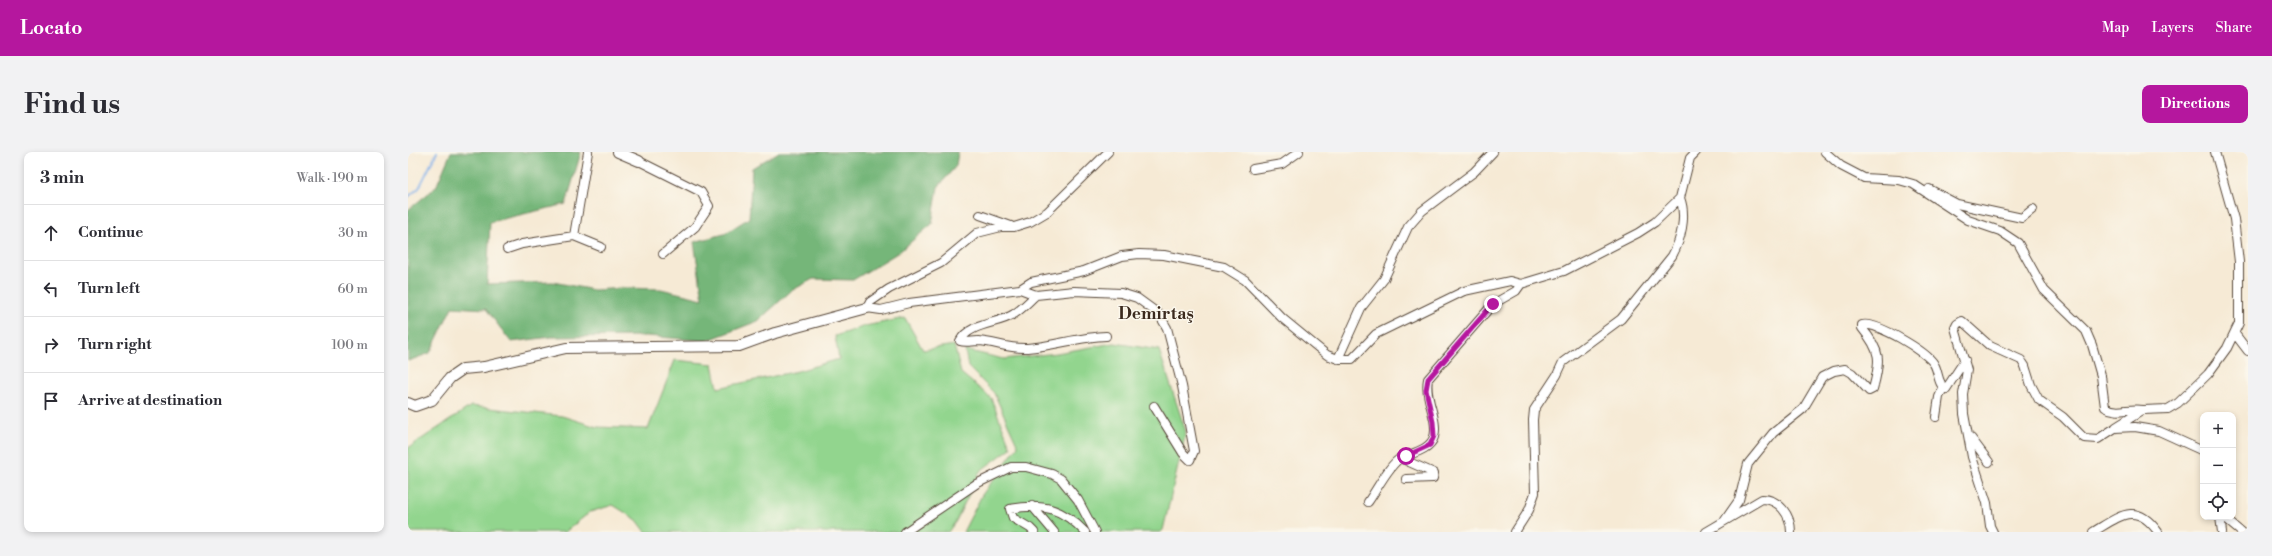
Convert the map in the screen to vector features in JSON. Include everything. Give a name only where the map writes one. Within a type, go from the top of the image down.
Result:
[{"type":"street","points":[[574,236],[588,152]]},
{"type":"street","points":[[618,152],[701,192],[709,206],[696,227],[663,254]]},
{"type":"street","points":[[867,308],[870,302],[889,289],[941,263],[977,233],[1001,227],[1014,227],[1030,222],[1047,212],[1108,152]]},
{"type":"street","points":[[1253,169],[1282,164],[1299,152]]},
{"type":"street","points":[[1338,359],[1361,308],[1384,278],[1408,227],[1422,211],[1474,172],[1493,152]]},
{"type":"street","points":[[1020,290],[1031,282],[1084,271],[1122,256],[1139,254],[1164,256],[1224,266],[1245,280],[1282,318],[1327,355],[1338,359],[1352,359],[1376,334],[1464,291],[1510,281],[1521,284],[1564,271],[1638,233],[1655,222],[1680,198],[1690,158],[1696,152]]},
{"type":"street","points":[[1825,152],[1841,166],[1864,178],[1899,180],[1914,184],[1968,220],[2000,231],[2018,243],[2044,290],[2086,330],[2101,376],[2105,407],[2113,412],[2135,408],[2143,410],[2168,408],[2178,403],[2208,374],[2227,348],[2235,334],[2239,323],[2240,262],[2234,219],[2215,152]]},
{"type":"street","points":[[1899,180],[1908,178],[1957,204],[2022,218],[2033,209]]},
{"type":"street","points":[[1515,532],[1529,510],[1535,493],[1534,410],[1557,375],[1563,362],[1621,319],[1672,256],[1678,245],[1684,208],[1680,198]]},
{"type":"street","points":[[980,215],[1000,220],[1014,227]]},
{"type":"street","points":[[507,249],[522,244],[574,236],[601,247]]},
{"type":"street","points":[[1368,502],[1400,458],[1430,445],[1434,436],[1433,422],[1426,390],[1428,379],[1493,304],[1516,291],[1521,284]]},
{"type":"street","points":[[408,403],[415,406],[432,400],[450,378],[463,369],[492,365],[566,348],[739,346],[775,333],[867,308],[881,310],[909,303],[1020,290],[1036,295],[1074,292],[1121,293],[1137,298],[1159,314],[1167,328],[1182,386],[1194,451],[1190,460],[1183,453],[1154,406]]},
{"type":"street","points":[[1036,295],[1013,314],[975,329],[963,336],[960,341],[978,341],[1002,346],[1027,348],[1084,337],[1106,336]]},
{"type":"street","points":[[1993,532],[1990,526],[1987,503],[1972,457],[1968,434],[1963,394],[1967,370],[1955,328],[1957,324],[1962,320],[1971,326],[1990,346],[2021,360],[2039,400],[2063,417],[2084,438],[2098,439],[2143,410]]},
{"type":"street","points":[[1725,520],[1739,500],[1748,464],[1773,433],[1803,410],[1822,377],[1834,371],[1845,369],[1852,373],[1866,390],[1870,391],[1873,389],[1877,352],[1874,344],[1862,328],[1862,325],[1866,324],[1882,329],[1925,353],[1934,364],[1943,388],[1939,397],[1936,417]]},
{"type":"street","points":[[2235,334],[2248,351]]},
{"type":"street","points":[[1943,388],[1948,388],[1965,360]]},
{"type":"street","points":[[2114,428],[2136,427],[2160,431],[2200,450]]},
{"type":"street","points":[[1968,434],[1989,462]]},
{"type":"street","points":[[1400,458],[1434,473],[1433,478],[1406,479]]},
{"type":"street","points":[[905,532],[976,484],[1011,467],[1026,467],[1052,474],[1061,480],[1078,500],[1095,532]]},
{"type":"street","points":[[1706,532],[1762,499],[1771,499],[1782,507],[1791,526],[1791,532]]},
{"type":"street","points":[[1032,506],[1054,532]]},
{"type":"street","points":[[1034,532],[1013,518],[1010,509],[1032,506],[1048,507],[1066,514],[1085,532]]},
{"type":"street","points":[[2093,532],[2116,518],[2136,514],[2145,516],[2158,532]]},
{"type":"street","points":[[2222,520],[2222,532]]},
{"type":"street","points":[[2226,520],[2241,532]]},
{"type":"green space","points":[[451,152],[581,152],[566,204],[490,222],[487,284],[553,282],[594,290],[623,288],[661,289],[703,299],[694,242],[724,234],[749,218],[752,168],[779,152],[958,152],[956,166],[938,187],[932,224],[899,252],[853,280],[813,279],[791,291],[758,321],[706,341],[647,336],[551,337],[511,342],[486,309],[452,307],[430,353],[408,361],[408,210],[436,187]]},
{"type":"green space","points":[[905,318],[923,350],[954,345],[961,373],[991,398],[1011,448],[980,471],[956,521],[948,532],[646,532],[637,520],[613,505],[590,512],[565,532],[408,532],[408,448],[471,406],[562,416],[597,427],[648,429],[675,360],[713,364],[718,388],[798,371],[839,359],[835,336],[865,326]]},
{"type":"green space","points":[[1114,343],[1159,350],[1186,432],[1163,530],[1161,532],[963,532],[982,495],[1018,446],[994,393],[968,367],[965,350],[1004,359],[1057,353]]},
{"type":"waterway","points":[[408,197],[419,188],[437,152]]},
{"type":"district","name":"Demirtaş","points":[[1156,313]]},
{"type":"route","points":[[1406,456],[1430,445],[1434,436],[1433,422],[1426,390],[1428,379],[1493,304]]}]
